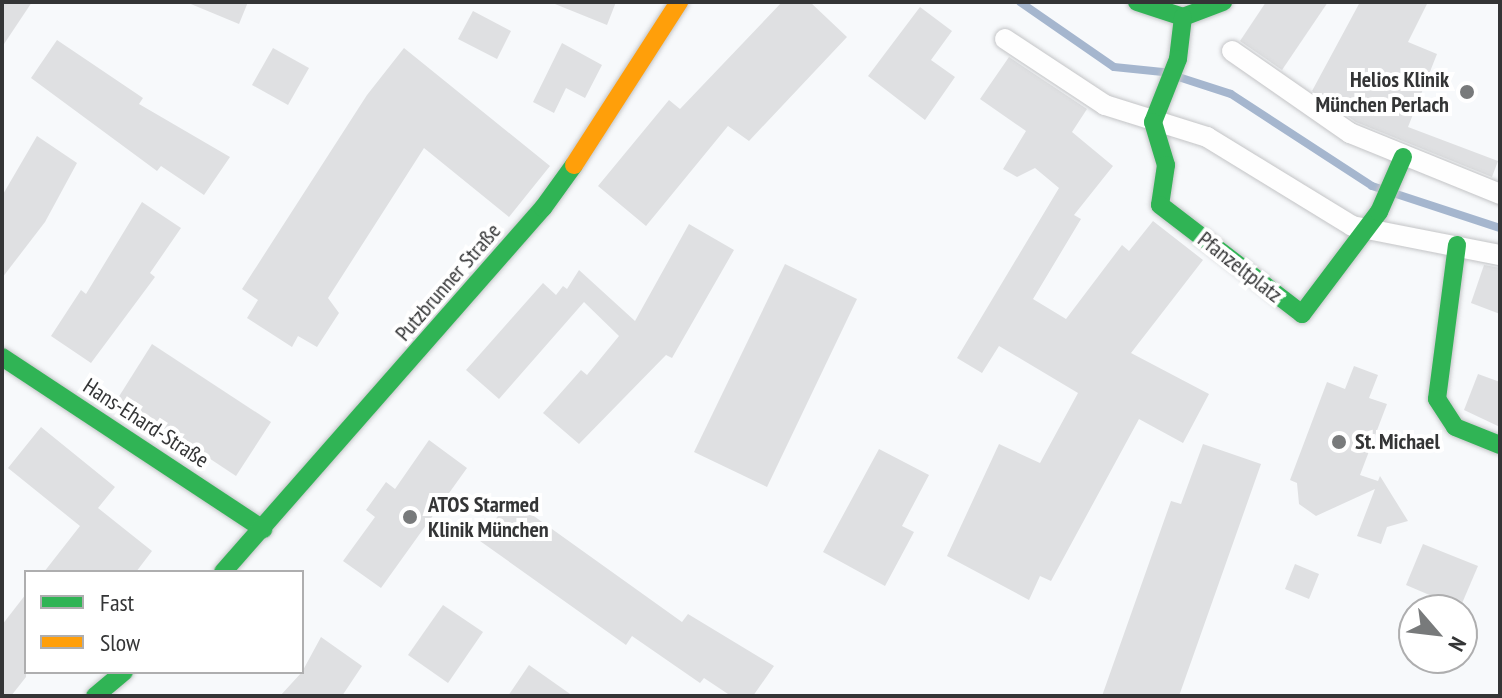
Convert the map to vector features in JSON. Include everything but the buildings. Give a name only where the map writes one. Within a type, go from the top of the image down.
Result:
[{"type":"street","name":"Putzbrunner Straße","points":[[225,570],[543,208],[608,119],[679,2]]},
{"type":"street","points":[[1137,2],[1183,17],[1223,2]]},
{"type":"street","points":[[1153,122],[1178,59],[1183,17]]},
{"type":"street","points":[[1005,39],[1105,105],[1207,137],[1352,226],[1373,220],[1500,255]]},
{"type":"street","points":[[1232,51],[1350,133],[1500,194]]},
{"type":"street","name":"Pfanzeltplatz","points":[[1153,122],[1166,165],[1160,205],[1302,314],[1373,220]]},
{"type":"street","points":[[1373,220],[1403,157]]},
{"type":"street","points":[[1457,245],[1437,399],[1455,427],[1500,445]]},
{"type":"street","name":"Hans-Ehard-Straße","points":[[2,357],[263,529]]},
{"type":"street","points":[[95,696],[122,674]]},
{"type":"waterway","points":[[1020,2],[1114,67],[1163,72],[1231,94],[1372,186],[1500,228]]},
{"type":"traffic: fast","points":[[1137,2],[1183,17],[1223,2]]},
{"type":"traffic: fast","points":[[1183,17],[1178,59],[1153,122],[1166,165],[1160,205],[1302,314],[1379,212],[1403,157]]},
{"type":"traffic: fast","points":[[225,570],[543,208],[574,165]]},
{"type":"traffic: fast","points":[[1457,245],[1437,399],[1455,427],[1500,445]]},
{"type":"traffic: fast","points":[[2,357],[263,529]]},
{"type":"traffic: fast","points":[[95,696],[122,674]]},
{"type":"traffic: slow","points":[[574,165],[679,2]]},
{"type":"place","name":"Helios Klinik München Perlach","points":[[1467,92]]},
{"type":"place","name":"St. Michael","points":[[1339,442]]},
{"type":"place","name":"ATOS Starmed Klinik München","points":[[410,517]]}]
